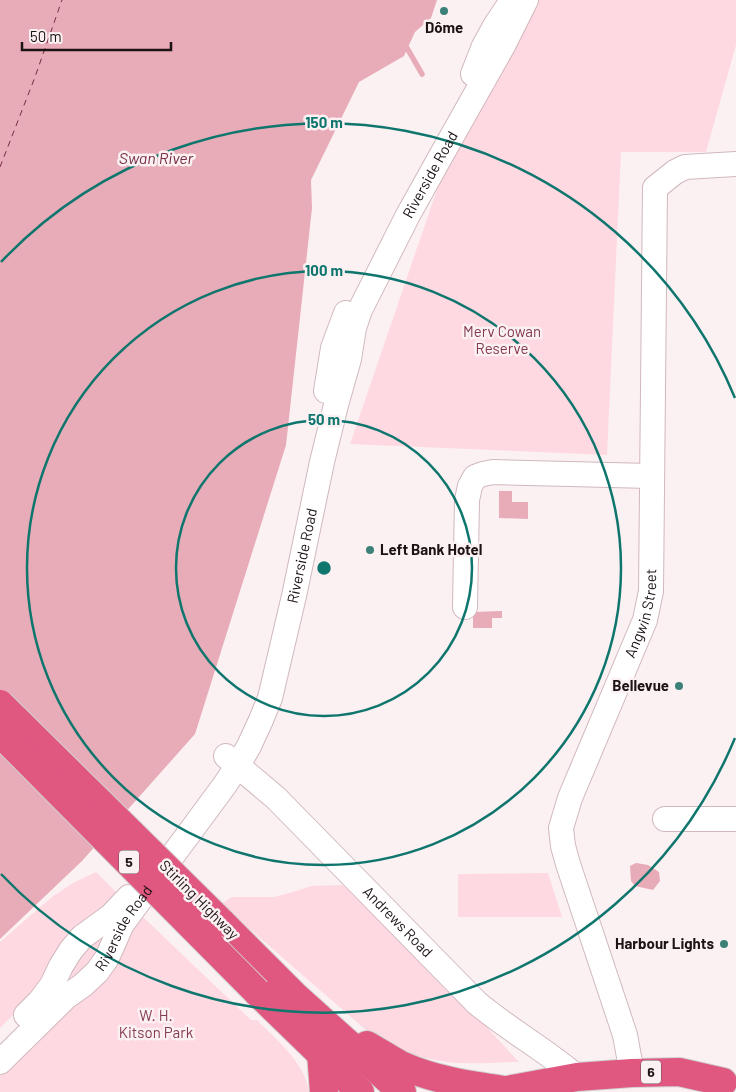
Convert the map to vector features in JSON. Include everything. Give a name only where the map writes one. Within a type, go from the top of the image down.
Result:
[{"type":"highway","name":"Stirling Highway","points":[[0,704],[266,983]]},
{"type":"highway","name":"Stirling Highway","points":[[0,733],[328,1043],[402,1092]]},
{"type":"highway","name":"Stirling Highway","points":[[328,1043],[360,1092]]},
{"type":"highway","points":[[324,1092],[328,1043],[364,1043],[402,1065],[441,1079],[500,1091]]},
{"type":"highway","name":"6","points":[[500,1091],[577,1077],[605,1074],[679,1072],[730,1081]]},
{"type":"highway","name":"6","points":[[686,1092],[730,1081]]},
{"type":"street","name":"Riverside Road","points":[[0,1062],[52,1010],[97,972],[107,958],[122,924],[224,786],[267,662],[311,468],[333,348],[348,306],[469,85],[484,46],[513,0]]},
{"type":"street","name":"Riverside Road","points":[[0,1041],[40,1001],[52,985],[60,966],[82,937],[111,916],[135,890],[170,844],[196,801],[232,761],[257,729],[270,698],[322,462],[360,310],[408,215],[504,44],[526,0]]},
{"type":"street","name":"Angwin Street","points":[[632,1073],[625,1035],[568,864],[561,828],[568,804],[645,620],[650,591],[655,188],[675,172],[685,167],[736,164]]},
{"type":"street","points":[[465,607],[467,500],[470,486],[475,477],[493,472],[651,476]]},
{"type":"street","name":"Andrews Road","points":[[232,761],[276,798],[477,1003],[494,1017],[560,1062],[577,1077]]},
{"type":"street","points":[[665,819],[736,819]]},
{"type":"green space","name":"Merv Cowan Reserve","points":[[521,0],[736,0],[736,45],[706,152],[621,152],[607,455],[350,444],[454,140]]},
{"type":"green space","points":[[96,872],[119,895],[0,1028],[0,942],[52,897],[73,883]]},
{"type":"green space","points":[[548,873],[562,917],[458,917],[458,874]]},
{"type":"green space","points":[[343,885],[466,1005],[519,1062],[457,1063],[438,1061],[400,1050],[382,1042],[221,904],[232,897],[274,897],[311,886]]},
{"type":"green space","name":"W. H. Kitson Park","points":[[143,917],[251,1020],[257,1020],[281,1044],[302,1072],[309,1092],[0,1092],[0,1076],[69,1008],[122,949],[138,919]]},
{"type":"green space","points":[[115,924],[76,985],[59,983],[68,963]]},
{"type":"water","name":"Swan River","points":[[0,0],[437,0],[431,18],[415,32],[404,56],[359,82],[311,180],[312,208],[286,445],[195,734],[82,861],[0,939]]},
{"type":"water","points":[[499,491],[512,491],[512,502],[528,502],[528,519],[499,518]]},
{"type":"water","points":[[502,611],[502,618],[492,618],[492,628],[473,628],[473,612]]},
{"type":"water","points":[[636,863],[648,865],[659,872],[660,881],[653,890],[635,886],[631,881],[630,866]]},
{"type":"waterway","points":[[407,48],[422,74]]},
{"type":"ferry route","points":[[0,167],[62,0]]},
{"type":"place","name":"Dôme","points":[[444,11]]},
{"type":"place","name":"Left Bank Hotel","points":[[370,550]]},
{"type":"place","name":"Bellevue","points":[[679,686]]},
{"type":"place","name":"Harbour Lights","points":[[724,944]]}]
